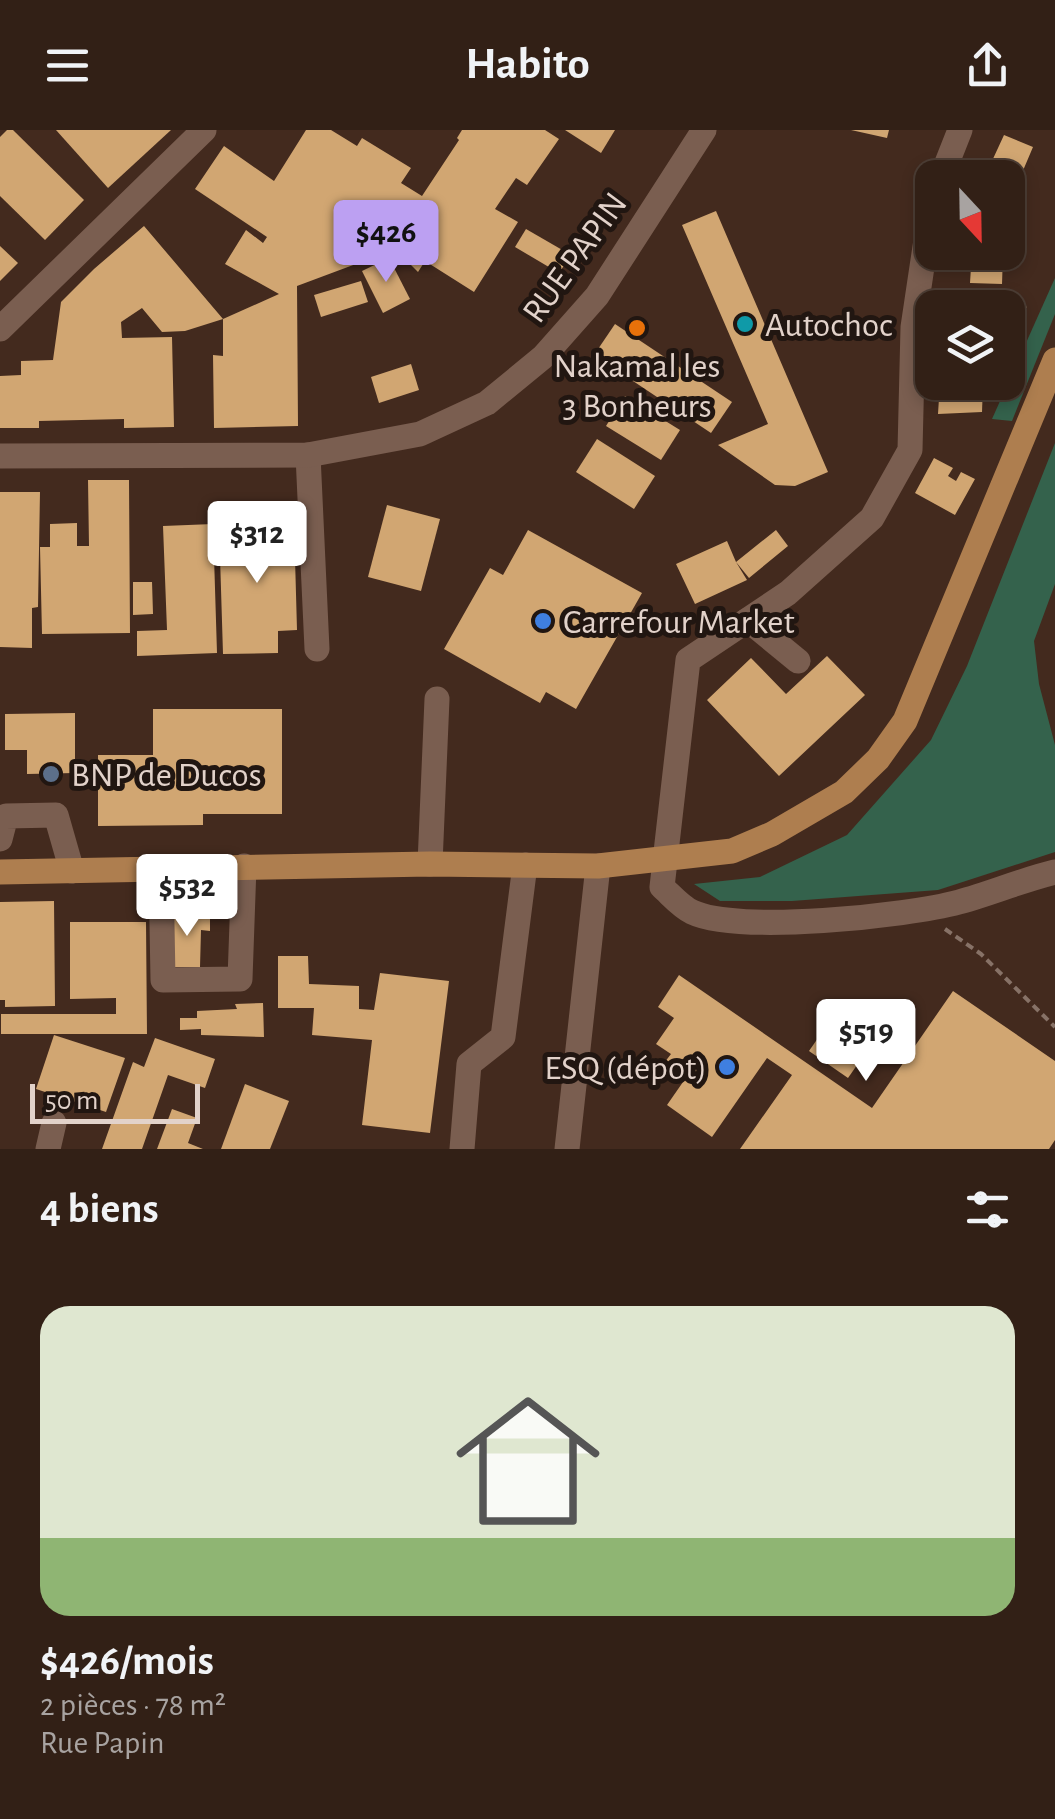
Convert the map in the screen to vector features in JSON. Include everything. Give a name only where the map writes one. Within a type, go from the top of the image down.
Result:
[{"type":"main road","points":[[0,872],[430,864],[598,866],[732,851],[772,834],[844,792],[878,759],[905,721],[1055,360]]},
{"type":"street","points":[[0,329],[204,130]]},
{"type":"street","name":"RUE PAPIN","points":[[0,456],[308,454],[420,434],[487,402],[529,368],[597,296],[704,130]]},
{"type":"street","points":[[949,160],[960,130]]},
{"type":"street","points":[[922,270],[913,328],[910,450],[872,518],[788,593],[688,660],[662,861],[662,888],[691,912],[720,919],[797,922],[958,902],[1055,872]]},
{"type":"street","points":[[308,454],[316,649]]},
{"type":"street","points":[[748,620],[798,661]]},
{"type":"street","points":[[430,864],[437,699]]},
{"type":"street","points":[[0,840],[6,816],[56,815],[72,872]]},
{"type":"street","points":[[161,869],[163,980],[240,978],[244,866]]},
{"type":"street","points":[[462,1149],[469,1064],[502,1037],[525,866]]},
{"type":"street","points":[[568,1149],[598,866]]},
{"type":"street","points":[[48,1149],[54,1123]]},
{"type":"path","points":[[916,910],[981,954],[1055,1027]]},
{"type":"green space","points":[[1055,278],[1055,314],[1025,389],[1025,345]]},
{"type":"green space","points":[[1000,400],[1020,400],[1012,421],[992,419]]},
{"type":"green space","points":[[1055,443],[1055,584],[1034,641],[1039,684],[1055,745],[1055,852],[938,890],[792,901],[720,901],[694,884],[760,877],[847,835],[931,740],[967,666]]},
{"type":"building","points":[[13,130],[84,200],[45,240],[0,196],[0,137]]},
{"type":"building","points":[[56,130],[171,130],[108,188]]},
{"type":"building","points":[[306,130],[331,130],[357,146],[362,138],[411,168],[401,183],[422,196],[462,130],[545,130],[559,139],[527,185],[516,178],[495,209],[518,222],[474,292],[425,261],[418,272],[392,246],[403,227],[383,213],[367,239],[388,252],[297,286],[298,426],[214,428],[213,355],[223,356],[223,319],[279,294],[225,264],[246,230],[263,243],[267,237],[195,189],[224,146],[274,181]]},
{"type":"building","points":[[565,130],[615,130],[601,153]]},
{"type":"building","points":[[851,130],[889,130],[887,138]]},
{"type":"building","points":[[1004,135],[1033,147],[1025,166],[1025,160],[992,160]]},
{"type":"building","name":"Autochoc","points":[[716,211],[828,472],[795,486],[775,485],[718,445],[768,424],[682,225]]},
{"type":"building","points":[[144,226],[223,319],[185,331],[162,332],[142,308],[121,322],[122,338],[172,337],[174,427],[124,428],[124,419],[39,421],[39,428],[0,428],[0,376],[21,375],[21,361],[53,360],[61,302]]},
{"type":"building","points":[[526,229],[571,255],[559,273],[515,247]]},
{"type":"building","points":[[0,246],[18,263],[0,281]]},
{"type":"building","points":[[389,258],[410,299],[383,313],[362,271]]},
{"type":"building","points":[[971,270],[1002,270],[1002,284],[970,283]]},
{"type":"building","points":[[361,281],[368,302],[321,317],[314,295]]},
{"type":"building","points":[[615,324],[732,402],[711,433],[594,355]]},
{"type":"building","points":[[411,364],[419,390],[379,403],[371,377]]},
{"type":"building","points":[[625,396],[680,430],[661,460],[606,426]]},
{"type":"building","points":[[939,400],[982,400],[982,412],[938,414]]},
{"type":"building","points":[[597,439],[655,476],[634,509],[576,472]]},
{"type":"building","points":[[934,458],[953,468],[948,476],[956,481],[961,472],[975,479],[955,515],[915,493]]},
{"type":"building","points":[[88,480],[129,480],[130,633],[42,634],[40,547],[50,547],[50,524],[77,523],[77,546],[89,546]]},
{"type":"building","points":[[0,492],[40,492],[38,607],[32,608],[32,648],[0,647]]},
{"type":"building","points":[[387,505],[440,519],[421,591],[368,577]]},
{"type":"building","points":[[294,522],[297,630],[278,631],[278,653],[223,654],[219,524]]},
{"type":"building","points":[[213,524],[217,653],[137,656],[137,631],[167,630],[163,526]]},
{"type":"building","name":"Carrefour Market","points":[[528,530],[642,593],[576,709],[546,692],[540,703],[444,649],[490,568],[503,575]]},
{"type":"building","points":[[776,530],[788,546],[749,578],[736,562]]},
{"type":"building","points":[[727,541],[747,580],[695,604],[676,564]]},
{"type":"building","points":[[133,582],[152,582],[153,614],[133,615]]},
{"type":"building","points":[[827,656],[865,695],[779,776],[707,700],[751,658],[786,694]]},
{"type":"building","points":[[153,709],[282,709],[282,814],[203,814],[203,825],[98,826],[98,755],[153,755]]},
{"type":"building","points":[[75,713],[75,773],[27,774],[27,750],[5,750],[5,714]]},
{"type":"building","points":[[54,901],[55,1006],[5,1007],[5,1000],[0,1000],[0,902]]},
{"type":"building","points":[[171,915],[210,915],[210,931],[201,930],[200,967],[170,967]]},
{"type":"building","points":[[70,922],[146,922],[147,1034],[1,1034],[1,1014],[116,1014],[116,998],[70,999]]},
{"type":"building","points":[[278,956],[308,956],[309,984],[359,986],[359,1009],[374,1010],[380,973],[449,981],[430,1133],[362,1125],[372,1040],[312,1035],[314,1008],[278,1008]]},
{"type":"building","points":[[679,975],[872,1108],[953,991],[1055,1061],[1055,1140],[1049,1149],[740,1149],[792,1075],[767,1058],[712,1137],[667,1105],[683,1082],[661,1067],[671,1054],[656,1044],[674,1018],[658,1007]]},
{"type":"building","points":[[263,1003],[264,1037],[201,1035],[201,1029],[180,1030],[180,1018],[197,1018],[197,1011]]},
{"type":"building","points":[[825,1028],[864,1055],[848,1078],[809,1051]]},
{"type":"building","points":[[54,1035],[125,1058],[106,1112],[36,1089]]},
{"type":"building","points":[[155,1038],[215,1059],[205,1088],[168,1075],[142,1149],[102,1149],[133,1062],[144,1067]]},
{"type":"building","points":[[245,1084],[289,1101],[270,1149],[221,1149]]},
{"type":"building","points":[[172,1109],[197,1118],[188,1143],[203,1149],[157,1149]]},
{"type":"place","name":"Autochoc","points":[[745,324]]},
{"type":"place","name":"Nakamal les 3 Bonheurs","points":[[637,328]]},
{"type":"place","name":"Carrefour Market","points":[[543,621]]},
{"type":"place","name":"BNP de Ducos","points":[[51,774]]},
{"type":"place","name":"ESQ (dépot)","points":[[727,1067]]}]
